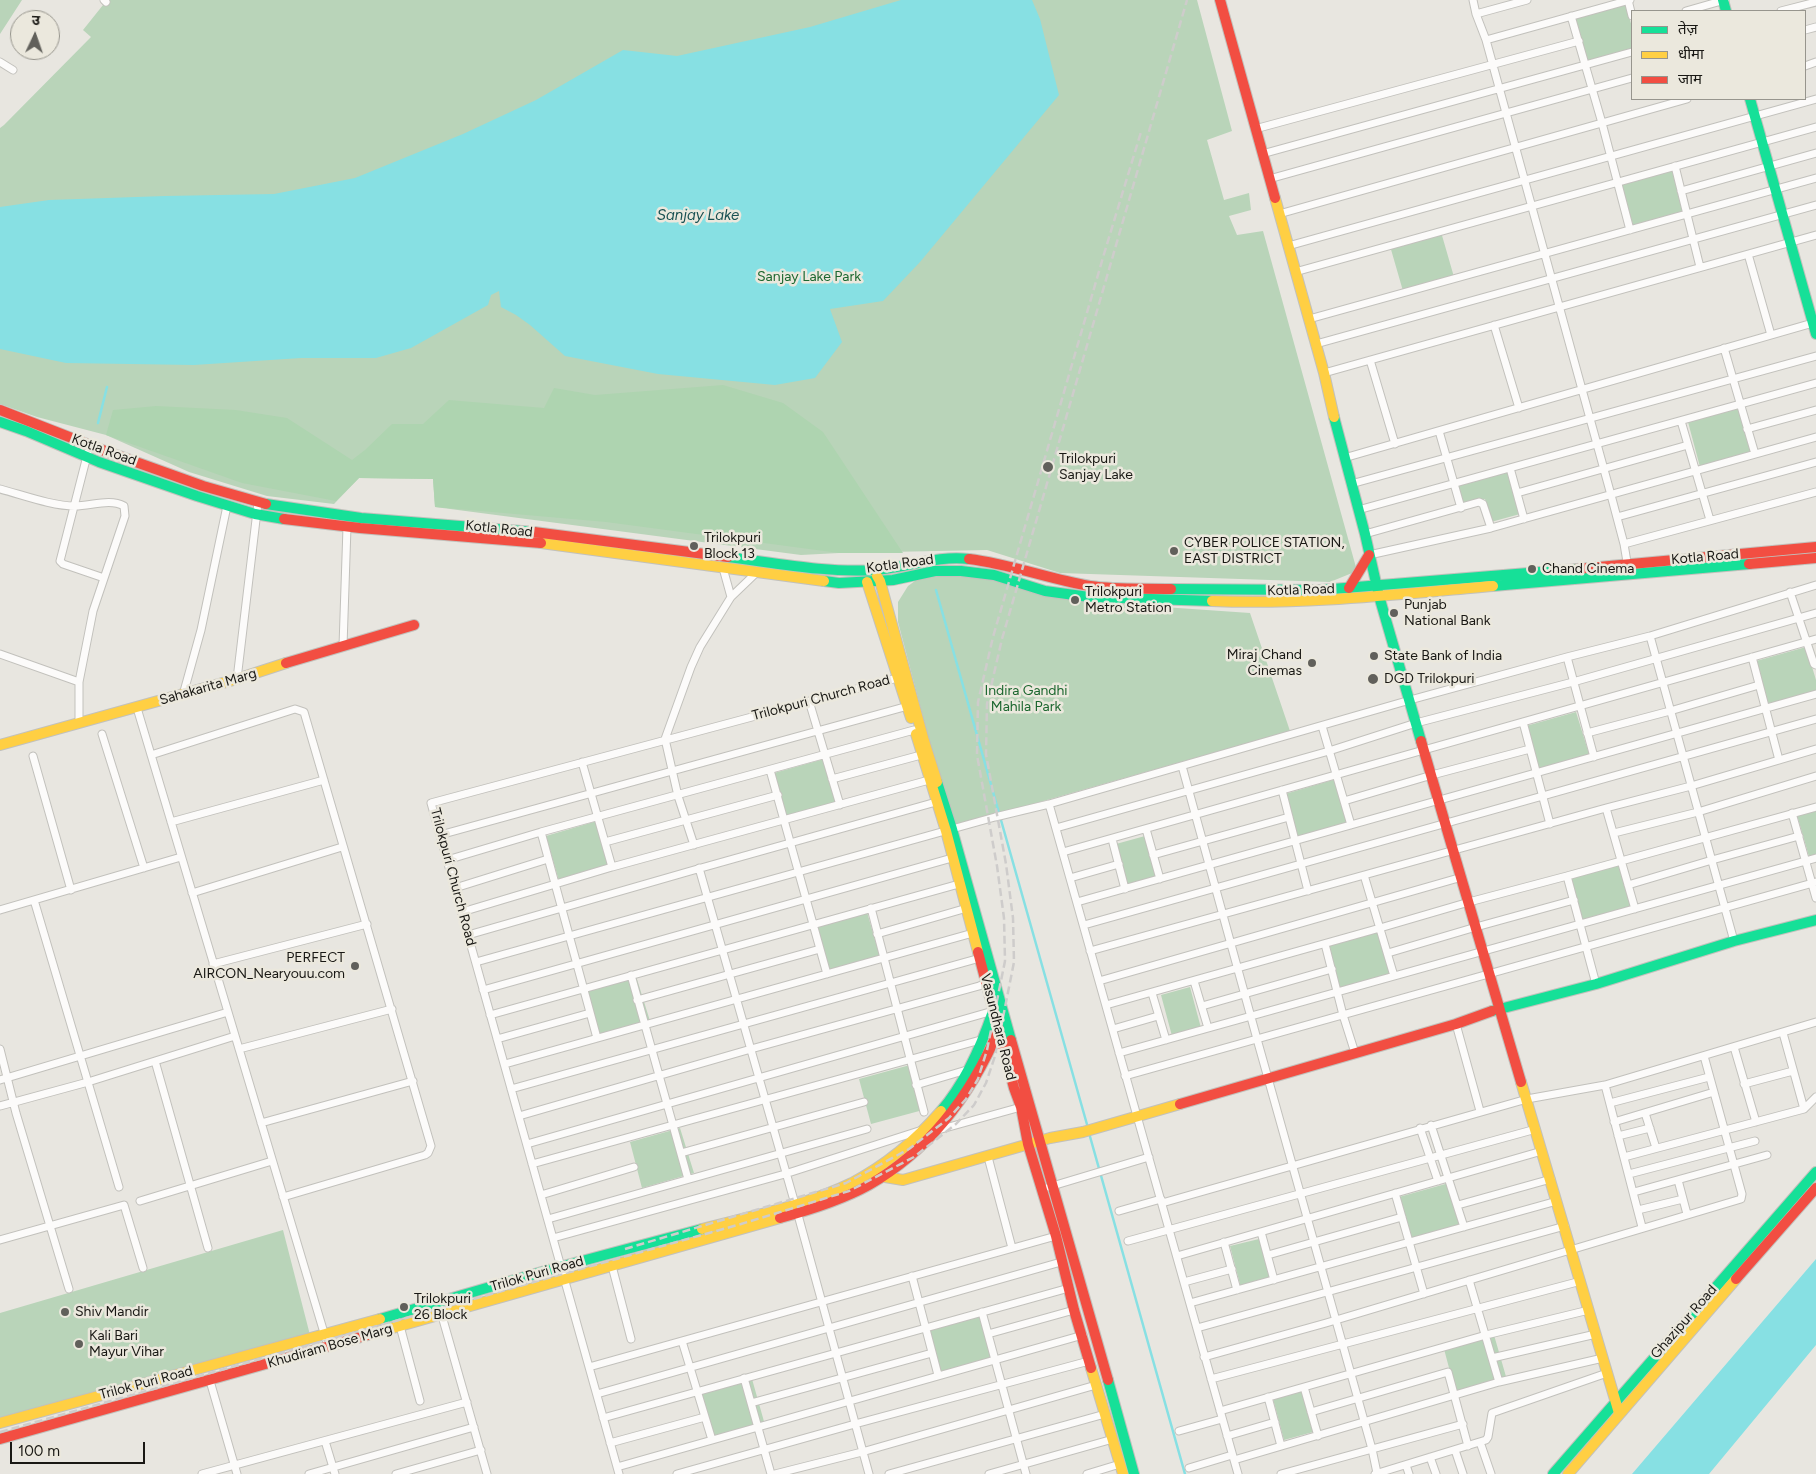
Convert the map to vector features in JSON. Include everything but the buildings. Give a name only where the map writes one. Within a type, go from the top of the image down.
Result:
[{"type":"street","points":[[1220,0],[1324,373],[1378,591],[1489,974],[1620,1413]]},
{"type":"street","points":[[1472,0],[1486,40],[1516,147],[1617,517],[1629,570]]},
{"type":"street","points":[[1476,14],[1527,0]]},
{"type":"street","points":[[1486,40],[1628,0]]},
{"type":"street","points":[[1689,10],[1724,0]]},
{"type":"street","points":[[1785,10],[1816,2]]},
{"type":"street","points":[[1571,16],[1630,230]]},
{"type":"street","points":[[1255,129],[1578,41]]},
{"type":"street","points":[[1262,154],[1631,52]]},
{"type":"street","points":[[0,62],[13,70]]},
{"type":"street","points":[[1269,178],[1631,78]]},
{"type":"street","points":[[1288,246],[1816,99]]},
{"type":"street","points":[[1279,214],[1683,100]]},
{"type":"street","points":[[1750,100],[1816,334]]},
{"type":"street","points":[[1296,272],[1816,126]]},
{"type":"street","points":[[1681,190],[1816,154]]},
{"type":"street","points":[[1675,166],[1700,267]]},
{"type":"street","points":[[1309,319],[1816,178]]},
{"type":"street","points":[[1316,344],[1816,204]]},
{"type":"street","points":[[1324,373],[1816,235]]},
{"type":"street","points":[[1748,254],[1771,335]]},
{"type":"street","points":[[1344,458],[1814,322]]},
{"type":"street","points":[[1494,325],[1519,408]]},
{"type":"street","points":[[1724,348],[1755,454]]},
{"type":"street","points":[[1351,484],[1816,356]]},
{"type":"street","points":[[1370,360],[1395,444]]},
{"type":"street","points":[[1358,510],[1816,383]]},
{"type":"street","name":"Kotla Road","points":[[0,410],[203,486],[258,503],[361,518],[519,530],[840,571],[892,568],[933,559],[960,558],[998,563],[1050,578],[1086,586],[1107,588],[1277,591],[1349,588],[1378,591]]},
{"type":"street","points":[[1747,429],[1816,410]]},
{"type":"street","points":[[1681,420],[1710,520]]},
{"type":"street","name":"Kotla Road","points":[[0,422],[86,457],[227,506],[256,514],[296,521],[517,540],[839,583],[893,580],[935,571],[961,571],[994,575],[1045,591],[1088,597],[1262,603],[1378,591],[1629,570],[1816,558]]},
{"type":"street","points":[[1439,431],[1461,508]]},
{"type":"street","points":[[1349,588],[1369,555],[1491,528],[1816,437]]},
{"type":"street","points":[[90,445],[60,561],[62,564],[104,578]]},
{"type":"street","points":[[1517,492],[1688,445]]},
{"type":"street","points":[[1617,517],[1816,462]]},
{"type":"street","points":[[1510,468],[1524,519]]},
{"type":"street","points":[[0,489],[41,500],[74,506],[113,502],[124,506],[125,516],[93,611],[79,682],[79,722]]},
{"type":"street","points":[[1624,544],[1816,492]]},
{"type":"street","points":[[1365,534],[1479,502],[1483,504],[1491,528]]},
{"type":"street","points":[[237,679],[258,503]]},
{"type":"street","points":[[183,695],[199,638],[227,506]]},
{"type":"street","points":[[343,646],[347,526]]},
{"type":"street","name":"Kotla Road","points":[[1629,570],[1816,547]]},
{"type":"street","points":[[724,568],[731,598]]},
{"type":"street","points":[[872,570],[880,581]]},
{"type":"street","points":[[867,582],[872,570]]},
{"type":"street","points":[[694,845],[678,796],[665,739],[700,647],[731,598],[756,573]]},
{"type":"street","name":"Vasundhara Road","points":[[880,581],[914,730],[936,802],[949,830],[952,858],[994,1011],[995,1033],[1040,1141],[1061,1262],[1121,1469]]},
{"type":"street","name":"Vasundhara Road","points":[[867,582],[924,741],[949,830],[995,1033],[1021,1107],[1028,1144],[1047,1188],[1134,1474]]},
{"type":"street","points":[[476,962],[995,817],[1049,804],[1410,700],[1650,636],[1816,585]]},
{"type":"street","points":[[1790,592],[1814,664],[1816,665]]},
{"type":"street","points":[[1056,828],[1328,751],[1416,723],[1573,682],[1655,657],[1816,613]]},
{"type":"street","name":"Sahakarita Marg","points":[[0,745],[183,695],[414,625]]},
{"type":"street","points":[[1650,636],[1734,941]]},
{"type":"street","points":[[1063,852],[1816,639]]},
{"type":"street","points":[[0,654],[79,682]]},
{"type":"street","points":[[1567,657],[1594,757]]},
{"type":"street","points":[[1752,657],[1779,760]]},
{"type":"street","name":"Trilokpuri Church Road","points":[[618,1470],[431,803],[902,676]]},
{"type":"street","points":[[1587,733],[1670,712],[1759,685]]},
{"type":"street","points":[[1077,902],[1816,694]]},
{"type":"street","points":[[809,701],[840,804]]},
{"type":"street","points":[[440,835],[908,706]]},
{"type":"street","points":[[137,708],[328,1346]]},
{"type":"street","points":[[151,754],[295,709],[304,712],[431,1146],[428,1153],[283,1197]]},
{"type":"street","points":[[1084,925],[1683,758],[1816,719]]},
{"type":"street","points":[[1523,722],[1550,824]]},
{"type":"street","points":[[1322,726],[1351,825]]},
{"type":"street","points":[[447,860],[541,832],[914,730]]},
{"type":"street","points":[[102,734],[144,868]]},
{"type":"street","points":[[1344,801],[1530,749]]},
{"type":"street","points":[[1090,952],[1691,786],[1816,749]]},
{"type":"street","points":[[832,779],[921,755]]},
{"type":"street","points":[[33,756],[71,890]]},
{"type":"street","points":[[582,762],[612,867]]},
{"type":"street","points":[[1182,766],[1379,1473],[1486,1440],[1492,1413],[1607,1373]]},
{"type":"street","points":[[770,770],[826,974]]},
{"type":"street","points":[[1614,833],[1698,812],[1816,776]]},
{"type":"street","points":[[171,822],[324,780]]},
{"type":"street","points":[[462,912],[612,867],[929,780]]},
{"type":"street","points":[[1282,790],[1308,891]]},
{"type":"street","points":[[605,842],[778,796]]},
{"type":"street","points":[[468,935],[936,802]]},
{"type":"street","points":[[1049,804],[1238,1474]]},
{"type":"street","points":[[1106,1005],[1816,806]]},
{"type":"street","points":[[1606,808],[1635,909]]},
{"type":"street","points":[[1792,813],[1814,883],[1816,898]]},
{"type":"street","points":[[1153,855],[1289,817]]},
{"type":"street","points":[[1146,829],[1160,879]]},
{"type":"street","points":[[541,832],[597,1038]]},
{"type":"street","points":[[1628,885],[1799,836]]},
{"type":"street","points":[[1112,838],[1125,889]]},
{"type":"street","points":[[192,893],[342,847]]},
{"type":"street","points":[[0,910],[181,857]]},
{"type":"street","points":[[483,990],[952,858]]},
{"type":"street","points":[[1120,1053],[1816,858]]},
{"type":"street","points":[[455,888],[548,859]]},
{"type":"street","points":[[1070,878],[1119,864]]},
{"type":"street","points":[[699,868],[796,1208],[869,1474]]},
{"type":"street","points":[[1364,875],[1394,976]]},
{"type":"street","points":[[1567,876],[1596,984]]},
{"type":"street","points":[[1099,981],[1462,877]]},
{"type":"street","points":[[1125,1076],[1814,883]]},
{"type":"street","points":[[490,1015],[960,884]]},
{"type":"street","points":[[34,900],[119,1187]]},
{"type":"street","points":[[1388,954],[1476,926],[1574,900]]},
{"type":"street","points":[[870,908],[924,1112]]},
{"type":"street","points":[[877,934],[967,908]]},
{"type":"street","points":[[872,1171],[881,1177],[903,1180],[1028,1144],[1083,1132],[1456,1024],[1500,1008],[1596,984],[1734,941],[1816,920]]},
{"type":"street","points":[[213,964],[367,924]]},
{"type":"street","points":[[505,1064],[973,933]]},
{"type":"street","points":[[1325,944],[1354,1053]]},
{"type":"street","points":[[638,1000],[820,949]]},
{"type":"street","points":[[511,1089],[980,958]]},
{"type":"street","points":[[1202,1006],[1332,969]]},
{"type":"street","points":[[631,975],[688,1179]]},
{"type":"street","points":[[1194,981],[1208,1028]]},
{"type":"street","points":[[519,1116],[751,1049],[898,1010],[987,983]]},
{"type":"street","points":[[1152,993],[1166,1040]]},
{"type":"street","points":[[239,1050],[392,1008]]},
{"type":"street","points":[[526,1144],[994,1011]]},
{"type":"street","points":[[0,1080],[81,1054],[228,1012]]},
{"type":"street","points":[[497,1039],[590,1013]]},
{"type":"street","points":[[1113,1029],[1158,1016]]},
{"type":"street","points":[[1119,1211],[1293,1165],[1480,1111],[1527,1099],[1604,1085],[1816,1022]]},
{"type":"street","points":[[1456,1024],[1480,1111]]},
{"type":"street","points":[[532,1164],[910,1060],[995,1033]]},
{"type":"street","name":"Trilok Puri Road","points":[[659,1253],[796,1208],[883,1164],[925,1129],[957,1091],[995,1033]]},
{"type":"street","name":"Trilok Puri Road","points":[[0,1423],[561,1267],[850,1194],[900,1164],[936,1131],[969,1090],[982,1070],[995,1033]]},
{"type":"street","points":[[1783,1033],[1804,1109]]},
{"type":"street","points":[[0,1106],[88,1082],[235,1036]]},
{"type":"street","points":[[1734,1047],[1756,1122]]},
{"type":"street","points":[[0,1049],[69,1289]]},
{"type":"street","points":[[1204,1357],[1337,1320],[1642,1227],[1741,1199],[1742,1194],[1704,1056]]},
{"type":"street","points":[[156,1061],[208,1248]]},
{"type":"street","points":[[916,1085],[970,1069]]},
{"type":"street","points":[[1744,1084],[1793,1071]]},
{"type":"street","points":[[1610,1103],[1710,1077]]},
{"type":"street","points":[[261,1123],[413,1081]]},
{"type":"street","points":[[1604,1085],[1642,1227]]},
{"type":"street","points":[[1614,1122],[1714,1092]]},
{"type":"street","points":[[1624,1157],[1804,1109],[1816,1097]]},
{"type":"street","points":[[680,1153],[864,1102]]},
{"type":"street","name":"Trilok Puri Road","points":[[936,1131],[1021,1107]]},
{"type":"street","points":[[1645,1112],[1656,1148]]},
{"type":"street","points":[[1432,1125],[1464,1228]]},
{"type":"street","points":[[1420,1128],[1438,1181]]},
{"type":"street","points":[[1618,1136],[1650,1128]]},
{"type":"street","points":[[548,1219],[867,1129]]},
{"type":"street","points":[[553,1238],[785,1174],[925,1129],[936,1131]]},
{"type":"street","points":[[1128,1241],[1536,1129]]},
{"type":"street","points":[[1629,1174],[1756,1141]]},
{"type":"street","points":[[1177,1256],[1542,1151]]},
{"type":"street","points":[[1634,1192],[1767,1155]]},
{"type":"street","points":[[1047,1188],[1149,1156]]},
{"type":"street","points":[[988,1157],[1012,1248]]},
{"type":"street","points":[[140,1201],[272,1161]]},
{"type":"street","points":[[541,1195],[634,1167]]},
{"type":"street","name":"Ghazipur Road","points":[[1553,1474],[1816,1172]]},
{"type":"street","points":[[1458,1205],[1551,1180]]},
{"type":"street","points":[[1678,1180],[1687,1214]]},
{"type":"street","name":"Ghazipur Road","points":[[1568,1474],[1816,1188]]},
{"type":"street","points":[[1395,1193],[1424,1294]]},
{"type":"street","points":[[1638,1210],[1683,1199]]},
{"type":"street","points":[[1190,1304],[1557,1202]]},
{"type":"street","points":[[0,1240],[124,1205],[143,1268]]},
{"type":"street","points":[[1268,1255],[1402,1218]]},
{"type":"street","points":[[1197,1328],[1565,1226]]},
{"type":"street","points":[[1260,1232],[1274,1280]]},
{"type":"street","points":[[589,1366],[1056,1236]]},
{"type":"street","points":[[1224,1242],[1238,1290]]},
{"type":"street","name":"Khudiram Bose Marg","points":[[0,1439],[659,1253]]},
{"type":"street","points":[[597,1394],[1061,1262]]},
{"type":"street","points":[[612,1266],[632,1339]]},
{"type":"street","points":[[1184,1282],[1232,1268]]},
{"type":"street","points":[[912,1276],[938,1376]]},
{"type":"street","points":[[1469,1280],[1499,1382]]},
{"type":"street","points":[[1211,1379],[1581,1281]]},
{"type":"street","points":[[603,1418],[1069,1288]]},
{"type":"street","points":[[438,1302],[487,1474]]},
{"type":"street","points":[[988,1334],[1074,1310]]},
{"type":"street","points":[[1220,1411],[1486,1335],[1589,1310]]},
{"type":"street","points":[[982,1312],[1026,1474]]},
{"type":"street","points":[[400,1326],[420,1401]]},
{"type":"street","points":[[1492,1358],[1596,1334]]},
{"type":"street","points":[[618,1470],[758,1426],[1083,1335]]},
{"type":"street","points":[[682,1340],[712,1440]]},
{"type":"street","points":[[751,1403],[932,1353]]},
{"type":"street","points":[[1189,1468],[1318,1436],[1499,1382],[1603,1358]]},
{"type":"street","points":[[677,1474],[1089,1361]]},
{"type":"street","points":[[1311,1412],[1448,1372],[1468,1446]]},
{"type":"street","points":[[744,1378],[773,1474],[862,1452],[1096,1385]]},
{"type":"street","points":[[210,1381],[237,1474]]},
{"type":"street","points":[[1304,1387],[1318,1436]]},
{"type":"street","points":[[1268,1397],[1281,1446]]},
{"type":"street","points":[[202,1474],[467,1402]]},
{"type":"street","points":[[889,1474],[1105,1414]]},
{"type":"street","points":[[610,1443],[705,1417]]},
{"type":"street","points":[[1179,1431],[1222,1419]]},
{"type":"street","points":[[1227,1436],[1275,1422]]},
{"type":"street","points":[[1281,1474],[1463,1424]]},
{"type":"street","points":[[309,1474],[334,1471],[474,1427]]},
{"type":"street","points":[[989,1474],[1113,1439]]},
{"type":"street","points":[[325,1441],[334,1471]]},
{"type":"street","points":[[1480,1442],[1491,1474]]},
{"type":"street","points":[[396,1474],[481,1450]]},
{"type":"street","points":[[1455,1450],[1463,1474]]},
{"type":"street","points":[[1430,1457],[1436,1474]]},
{"type":"street","points":[[1406,1465],[1409,1474]]},
{"type":"street","points":[[1087,1474],[1121,1469]]},
{"type":"green space","points":[[0,0],[22,0],[16,10],[10,10],[10,19],[0,34]]},
{"type":"green space","name":"Sanjay Lake Park","points":[[107,0],[1197,0],[1232,131],[1207,140],[1224,200],[1249,193],[1251,210],[1229,216],[1237,235],[1263,231],[1357,571],[1330,582],[1060,573],[987,550],[801,555],[435,507],[433,479],[359,478],[334,504],[267,496],[189,472],[106,435],[37,417],[0,404],[0,128],[91,37],[83,30]]},
{"type":"green space","points":[[1625,3],[1631,24],[1631,50],[1587,62],[1575,17]]},
{"type":"green space","points":[[1672,169],[1684,211],[1633,225],[1621,183]]},
{"type":"green space","points":[[1441,232],[1454,277],[1403,291],[1390,246]]},
{"type":"green space","points":[[723,385],[783,403],[823,432],[903,553],[839,553],[606,522],[435,507],[433,479],[359,478],[336,501],[242,483],[106,435],[113,410],[156,406],[236,410],[287,418],[352,460],[392,424],[423,424],[449,400],[544,408],[554,388],[595,395]]},
{"type":"green space","points":[[1739,407],[1752,452],[1700,467],[1688,422]]},
{"type":"green space","points":[[1509,471],[1520,514],[1491,522],[1485,499],[1463,505],[1457,485]]},
{"type":"green space","name":"Indira Gandhi Mahila Park","points":[[964,575],[996,580],[1046,596],[1091,602],[1250,613],[1290,731],[952,827],[898,622],[898,602],[908,586],[919,578]]},
{"type":"green space","points":[[1806,647],[1816,680],[1816,693],[1768,706],[1756,661]]},
{"type":"green space","points":[[1576,712],[1590,757],[1538,771],[1526,726]]},
{"type":"green space","points":[[824,759],[837,804],[786,818],[774,773]]},
{"type":"green space","points":[[1336,779],[1349,825],[1298,839],[1285,794]]},
{"type":"green space","points":[[1816,809],[1816,858],[1810,860],[1797,815]]},
{"type":"green space","points":[[597,821],[610,866],[559,881],[546,836]]},
{"type":"green space","points":[[1145,836],[1156,877],[1127,885],[1116,844]]},
{"type":"green space","points":[[1620,864],[1633,909],[1582,924],[1569,879]]},
{"type":"green space","points":[[867,912],[880,957],[829,971],[816,926]]},
{"type":"green space","points":[[1379,931],[1392,977],[1340,991],[1328,946]]},
{"type":"green space","points":[[636,976],[650,1021],[598,1035],[586,990]]},
{"type":"green space","points":[[1190,987],[1201,1028],[1172,1036],[1161,995]]},
{"type":"green space","points":[[910,1065],[923,1110],[871,1124],[859,1079]]},
{"type":"green space","points":[[680,1128],[694,1173],[642,1188],[630,1142]]},
{"type":"green space","points":[[1449,1183],[1463,1228],[1411,1242],[1399,1197]]},
{"type":"green space","points":[[283,1230],[310,1335],[0,1422],[0,1313]]},
{"type":"green space","points":[[1259,1239],[1271,1280],[1241,1288],[1230,1246]]},
{"type":"green space","points":[[980,1315],[993,1360],[941,1374],[929,1329]]},
{"type":"green space","points":[[1494,1335],[1507,1380],[1456,1394],[1444,1349]]},
{"type":"green space","points":[[752,1379],[765,1425],[713,1439],[701,1394]]},
{"type":"green space","points":[[1302,1391],[1313,1432],[1284,1440],[1273,1399]]},
{"type":"water","name":"Sanjay Lake","points":[[901,0],[1032,0],[1040,19],[1059,95],[920,262],[883,301],[830,309],[842,342],[815,378],[775,385],[658,374],[565,356],[530,325],[501,307],[499,291],[491,295],[488,305],[411,348],[376,358],[301,358],[194,365],[66,363],[0,349],[0,207],[49,200],[274,194],[355,178],[463,134],[536,100],[623,50],[677,56],[810,27]]},
{"type":"water","points":[[1816,1259],[1816,1345],[1709,1474],[1632,1474]]},
{"type":"waterway","points":[[98,423],[107,387]]},
{"type":"waterway","points":[[936,590],[1088,1128]]},
{"type":"waterway","points":[[1089,1133],[1185,1474]]},
{"type":"railway","points":[[0,1432],[741,1224],[849,1191],[914,1157],[956,1124],[974,1105],[986,1083],[996,1053],[1014,962],[1013,918],[1006,864],[986,754],[987,704],[1002,639],[1187,0]]},
{"type":"railway","points":[[625,1249],[846,1183],[909,1149],[949,1118],[966,1099],[978,1079],[987,1050],[1005,961],[1004,918],[997,866],[977,755],[978,702],[993,637],[1141,132]]},
{"type":"traffic: fast","points":[[1723,0],[1726,10]]},
{"type":"traffic: fast","points":[[1750,100],[1816,334]]},
{"type":"traffic: fast","points":[[1334,417],[1365,534],[1379,596],[1421,741]]},
{"type":"traffic: fast","points":[[0,422],[99,462],[197,496],[255,514],[284,519]]},
{"type":"traffic: fast","points":[[266,504],[361,518],[534,532]]},
{"type":"traffic: fast","points":[[728,557],[801,567],[857,571],[887,569],[934,560],[969,559]]},
{"type":"traffic: fast","points":[[1493,586],[1749,564]]},
{"type":"traffic: fast","points":[[1171,589],[1320,590],[1577,569]]},
{"type":"traffic: fast","points":[[824,581],[839,583],[893,580],[935,571],[961,571],[994,575],[1045,591],[1089,597],[1212,601]]},
{"type":"traffic: fast","points":[[937,782],[1011,1040]]},
{"type":"traffic: fast","points":[[1492,1011],[1596,984],[1734,941],[1816,920]]},
{"type":"traffic: fast","points":[[941,1111],[958,1088],[972,1064],[993,1011]]},
{"type":"traffic: fast","points":[[1553,1474],[1816,1172]]},
{"type":"traffic: fast","points":[[380,1319],[552,1269],[702,1229]]},
{"type":"traffic: fast","points":[[1108,1380],[1134,1474]]},
{"type":"traffic: slow","points":[[1275,198],[1324,373],[1334,417]]},
{"type":"traffic: slow","points":[[541,543],[824,581]]},
{"type":"traffic: slow","points":[[877,576],[937,782]]},
{"type":"traffic: slow","points":[[867,582],[911,718]]},
{"type":"traffic: slow","points":[[1212,601],[1317,600],[1493,586]]},
{"type":"traffic: slow","points":[[0,745],[237,679],[286,663]]},
{"type":"traffic: slow","points":[[916,734],[946,831],[978,952]]},
{"type":"traffic: slow","points":[[1521,1082],[1619,1413]]},
{"type":"traffic: slow","points":[[879,1176],[903,1180],[1050,1138],[1083,1132],[1180,1104]]},
{"type":"traffic: slow","points":[[702,1229],[797,1204],[852,1183],[900,1151],[941,1111]]},
{"type":"traffic: slow","points":[[368,1335],[780,1218]]},
{"type":"traffic: slow","points":[[1568,1474],[1736,1279]]},
{"type":"traffic: slow","points":[[0,1423],[380,1319]]},
{"type":"traffic: slow","points":[[1091,1368],[1123,1474]]},
{"type":"traffic: jam","points":[[1220,0],[1275,198]]},
{"type":"traffic: jam","points":[[0,410],[105,451],[203,486],[266,504]]},
{"type":"traffic: jam","points":[[284,519],[360,528],[541,543]]},
{"type":"traffic: jam","points":[[534,532],[728,557]]},
{"type":"traffic: jam","points":[[1577,569],[1816,547]]},
{"type":"traffic: jam","points":[[1349,588],[1369,555]]},
{"type":"traffic: jam","points":[[1749,564],[1816,558]]},
{"type":"traffic: jam","points":[[969,559],[999,564],[1090,586],[1171,589]]},
{"type":"traffic: jam","points":[[286,663],[414,625]]},
{"type":"traffic: jam","points":[[1421,741],[1521,1082]]},
{"type":"traffic: jam","points":[[978,952],[1014,1088],[1021,1107],[1028,1144],[1056,1236],[1074,1310],[1091,1368]]},
{"type":"traffic: jam","points":[[1180,1104],[1456,1024],[1492,1011]]},
{"type":"traffic: jam","points":[[780,1218],[826,1204],[859,1190],[891,1171],[912,1154],[947,1118],[962,1097],[988,1053],[999,1029]]},
{"type":"traffic: jam","points":[[1011,1040],[1108,1380]]},
{"type":"traffic: jam","points":[[1736,1279],[1816,1188]]},
{"type":"traffic: jam","points":[[0,1439],[368,1335]]},
{"type":"place","name":"Trilokpuri Sanjay Lake","points":[[1048,467]]},
{"type":"place","name":"Trilokpuri Block 13","points":[[694,546]]},
{"type":"place","name":"CYBER POLICE STATION, EAST DISTRICT","points":[[1174,551]]},
{"type":"place","name":"Chand Cinema","points":[[1532,569]]},
{"type":"place","name":"Trilokpuri Metro Station","points":[[1075,600]]},
{"type":"place","name":"Punjab National Bank","points":[[1394,613]]},
{"type":"place","name":"State Bank of India","points":[[1374,656]]},
{"type":"place","name":"Miraj Chand Cinemas","points":[[1312,663]]},
{"type":"place","name":"DGD Trilokpuri","points":[[1373,679]]},
{"type":"place","name":"PERFECT AIRCON_Nearyouu.com","points":[[355,966]]},
{"type":"place","name":"Trilokpuri 26 Block","points":[[404,1307]]},
{"type":"place","name":"Shiv Mandir","points":[[65,1312]]},
{"type":"place","name":"Kali Bari Mayur Vihar","points":[[79,1344]]}]
